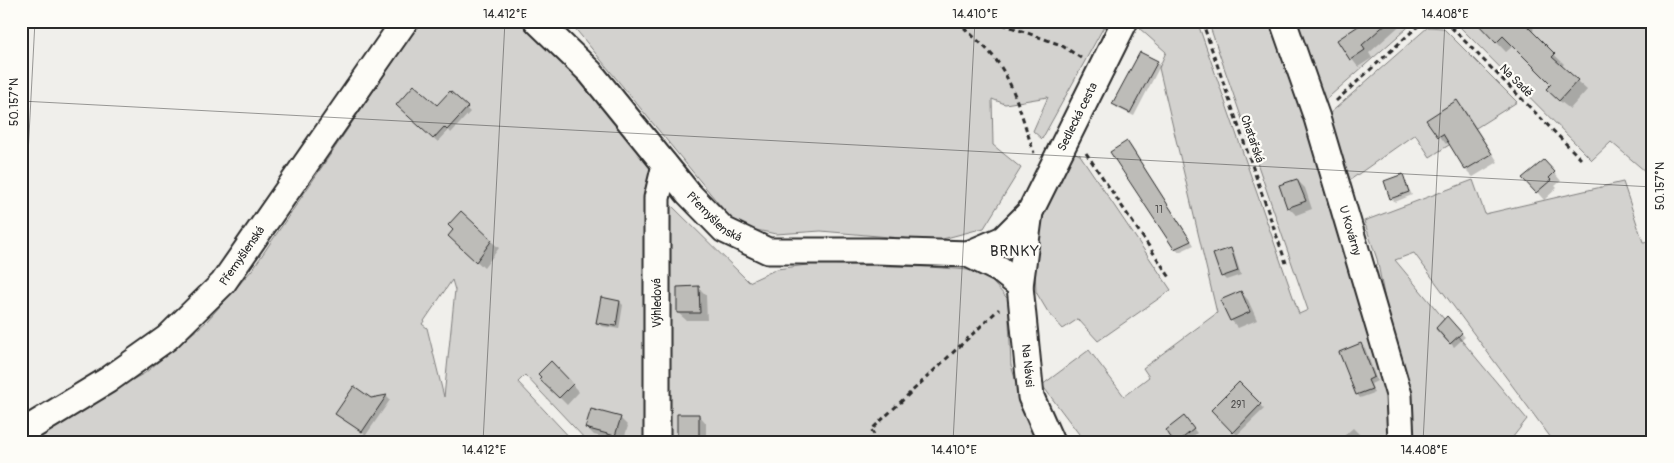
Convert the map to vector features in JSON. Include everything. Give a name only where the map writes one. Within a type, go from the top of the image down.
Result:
[{"type":"street","name":"Přemyšlenská","points":[[21,434],[108,380],[167,338],[223,283],[405,21]]},
{"type":"street","name":"Přemyšlenská","points":[[537,21],[590,72],[665,165],[724,230],[768,251],[876,251],[968,254]]},
{"type":"street","name":"Sedlecká cesta","points":[[1030,212],[1125,21]]},
{"type":"street","name":"U Kovárny","points":[[1283,21],[1317,118],[1399,395],[1401,442]]},
{"type":"street","name":"Výhledová","points":[[657,442],[658,198],[665,165]]},
{"type":"street","points":[[968,254],[1003,239],[1030,212]]},
{"type":"street","name":"Na Návsi","points":[[1030,212],[1020,286],[1031,397],[1051,442]]},
{"type":"street","points":[[968,254],[1000,270],[1020,286]]},
{"type":"path","points":[[958,21],[996,59],[1015,93],[1021,118],[1045,182]]},
{"type":"path","points":[[994,21],[1061,45],[1100,70]]},
{"type":"path","name":"Chatařská","points":[[1202,21],[1286,263]]},
{"type":"path","name":"Na Sadě","points":[[1317,118],[1418,26],[1434,21],[1447,23],[1581,159]]},
{"type":"path","points":[[1070,130],[1171,279]]},
{"type":"path","points":[[879,442],[871,430],[984,324],[1020,286]]},
{"type":"shaded area","points":[[421,21],[515,21],[532,30],[619,116],[661,186],[647,442],[588,442],[525,375],[518,382],[574,442],[24,442],[45,427],[145,373],[206,322],[252,270]],"holes":[[[452,280],[455,290],[444,397],[427,328],[422,324]]]},
{"type":"shaded area","points":[[569,21],[1107,21],[1042,139],[1033,131],[1048,97],[1005,104],[992,99],[993,145],[1021,168],[984,228],[935,241],[821,231],[776,234],[737,226]]},
{"type":"shaded area","points":[[1142,21],[1197,21],[1299,314],[1308,310],[1208,21],[1275,21],[1366,284],[1392,420],[1393,442],[1085,442],[1042,385],[1089,350],[1124,396],[1149,377],[1143,368],[1217,313],[1159,68],[1166,52],[1139,28]]},
{"type":"shaded area","points":[[1293,21],[1415,21],[1322,103]]},
{"type":"shaded area","points":[[1460,21],[1653,21],[1653,178],[1611,142],[1592,160],[1457,24]]},
{"type":"shaded area","points":[[1428,27],[1443,28],[1517,102],[1430,157],[1415,134],[1350,180],[1328,115]]},
{"type":"shaded area","points":[[1070,151],[1080,155],[1171,290],[1098,341],[1078,319],[1063,329],[1048,312],[1036,292],[1034,247],[1037,219]]},
{"type":"shaded area","points":[[1473,180],[1485,214],[1623,182],[1643,242],[1653,241],[1653,442],[1554,442],[1414,253],[1395,260],[1444,319],[1436,329],[1450,344],[1458,336],[1527,419],[1509,442],[1413,442],[1377,259],[1364,221]]},
{"type":"shaded area","points":[[669,203],[749,282],[777,269],[814,264],[929,267],[982,271],[1008,299],[1011,365],[1036,442],[666,442]]},
{"type":"building","points":[[1366,21],[1389,21],[1362,45],[1365,50],[1350,60],[1337,40]]},
{"type":"building","points":[[1475,21],[1522,21],[1555,54],[1552,57],[1578,80],[1559,101],[1546,89],[1551,84],[1503,36],[1496,43]]},
{"type":"building","points":[[1140,52],[1158,61],[1130,113],[1112,104]]},
{"type":"building","points":[[414,85],[437,105],[450,91],[468,107],[447,130],[444,127],[433,139],[396,105]]},
{"type":"building","points":[[1457,100],[1492,154],[1465,170],[1443,134],[1438,137],[1426,120]]},
{"type":"building","points":[[1127,141],[1191,241],[1174,249],[1110,152]]},
{"type":"building","points":[[1544,160],[1555,172],[1549,178],[1551,180],[1536,193],[1522,178]]},
{"type":"building","points":[[1403,174],[1409,192],[1390,199],[1384,181]]},
{"type":"building","points":[[1297,179],[1306,201],[1287,208],[1279,185]]},
{"type":"building","points":[[461,211],[492,240],[476,262],[448,236],[453,230],[448,225]]},
{"type":"building","points":[[1231,248],[1238,271],[1221,277],[1213,254]]},
{"type":"building","points":[[699,286],[700,313],[677,313],[677,287]]},
{"type":"building","points":[[1241,291],[1250,312],[1230,321],[1220,300]]},
{"type":"building","points":[[601,297],[620,301],[616,326],[596,323]]},
{"type":"building","points":[[1447,316],[1462,333],[1450,344],[1436,328]]},
{"type":"building","points":[[1361,343],[1374,377],[1368,380],[1372,389],[1356,395],[1339,352]]},
{"type":"building","points":[[551,361],[573,384],[559,398],[539,379],[541,377],[538,374]]},
{"type":"building","points":[[1239,382],[1261,404],[1233,433],[1211,410]]},
{"type":"building","points":[[354,386],[371,398],[387,395],[362,432],[335,414]]},
{"type":"building","points":[[591,409],[621,417],[615,436],[585,428]]},
{"type":"building","points":[[677,414],[699,414],[699,442],[677,442]]},
{"type":"building","points":[[1184,416],[1194,429],[1178,442],[1174,442],[1166,430]]},
{"type":"district","name":"BRNKY","points":[[1015,251]]}]
